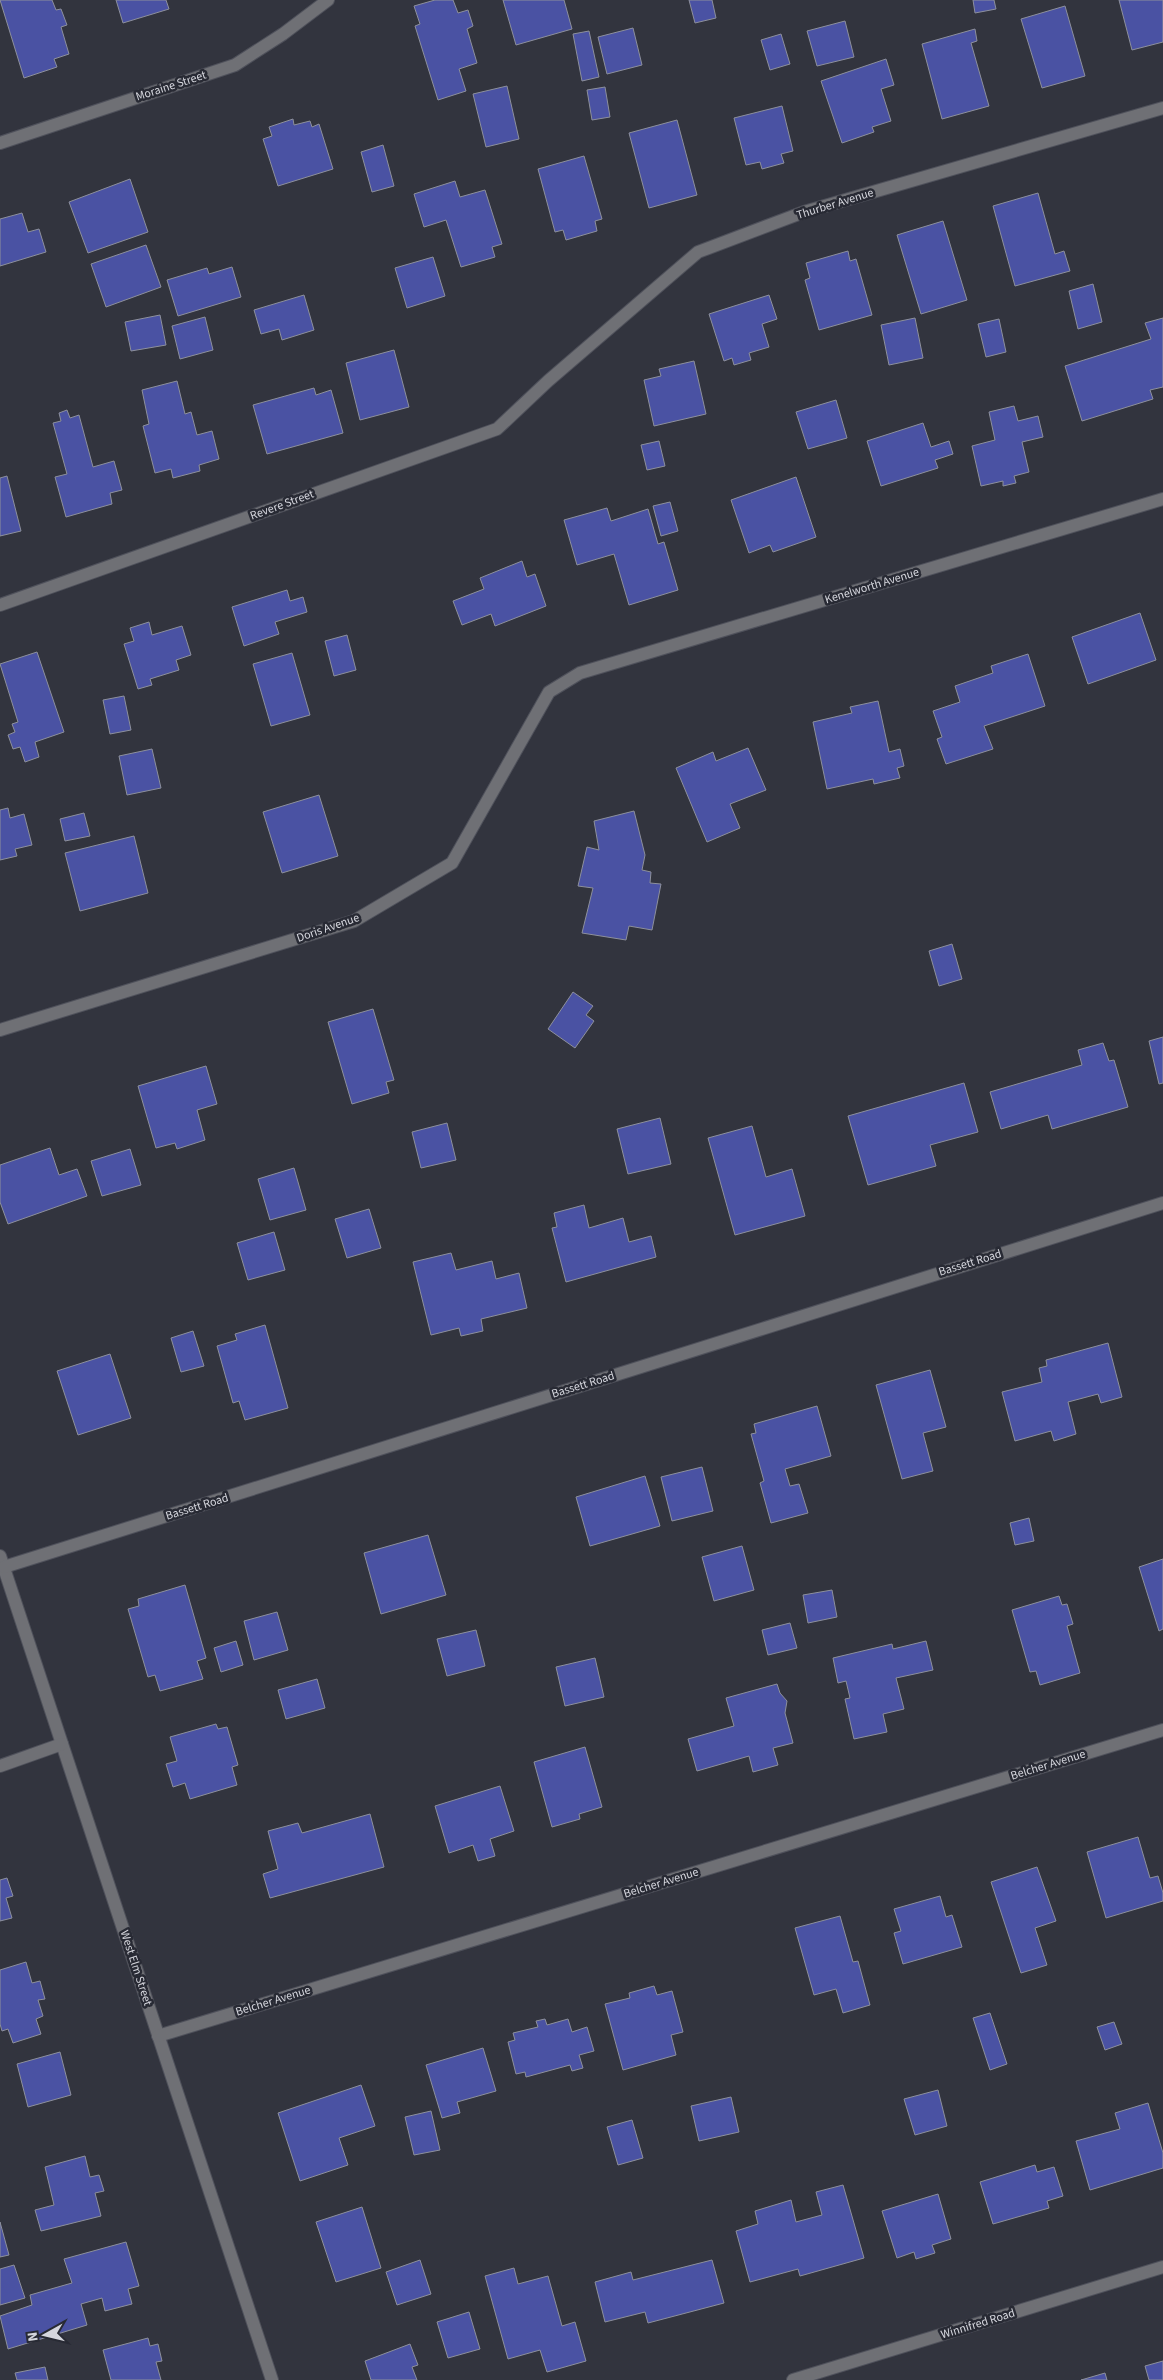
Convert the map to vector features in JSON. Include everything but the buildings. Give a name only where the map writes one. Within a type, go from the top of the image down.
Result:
[{"type":"street","name":"Moraine Street","points":[[0,143],[235,65],[283,34],[328,0]]},
{"type":"street","name":"Thurber Avenue","points":[[548,381],[698,252],[804,212],[1163,108]]},
{"type":"street","name":"Revere Street","points":[[0,605],[497,429],[548,381]]},
{"type":"street","name":"Kenelworth Avenue","points":[[580,673],[1163,499]]},
{"type":"street","name":"Doris Avenue","points":[[0,1030],[354,921],[452,863],[549,692],[580,673]]},
{"type":"street","name":"Bassett Road","points":[[2,1562],[1163,1202]]},
{"type":"street","name":"West Elm Street","points":[[2,1562],[272,2380]]},
{"type":"street","name":"Belcher Avenue","points":[[158,2036],[1163,1730]]},
{"type":"street","points":[[0,1766],[62,1744]]},
{"type":"street","name":"Winnifred Road","points":[[793,2380],[1163,2267]]}]
